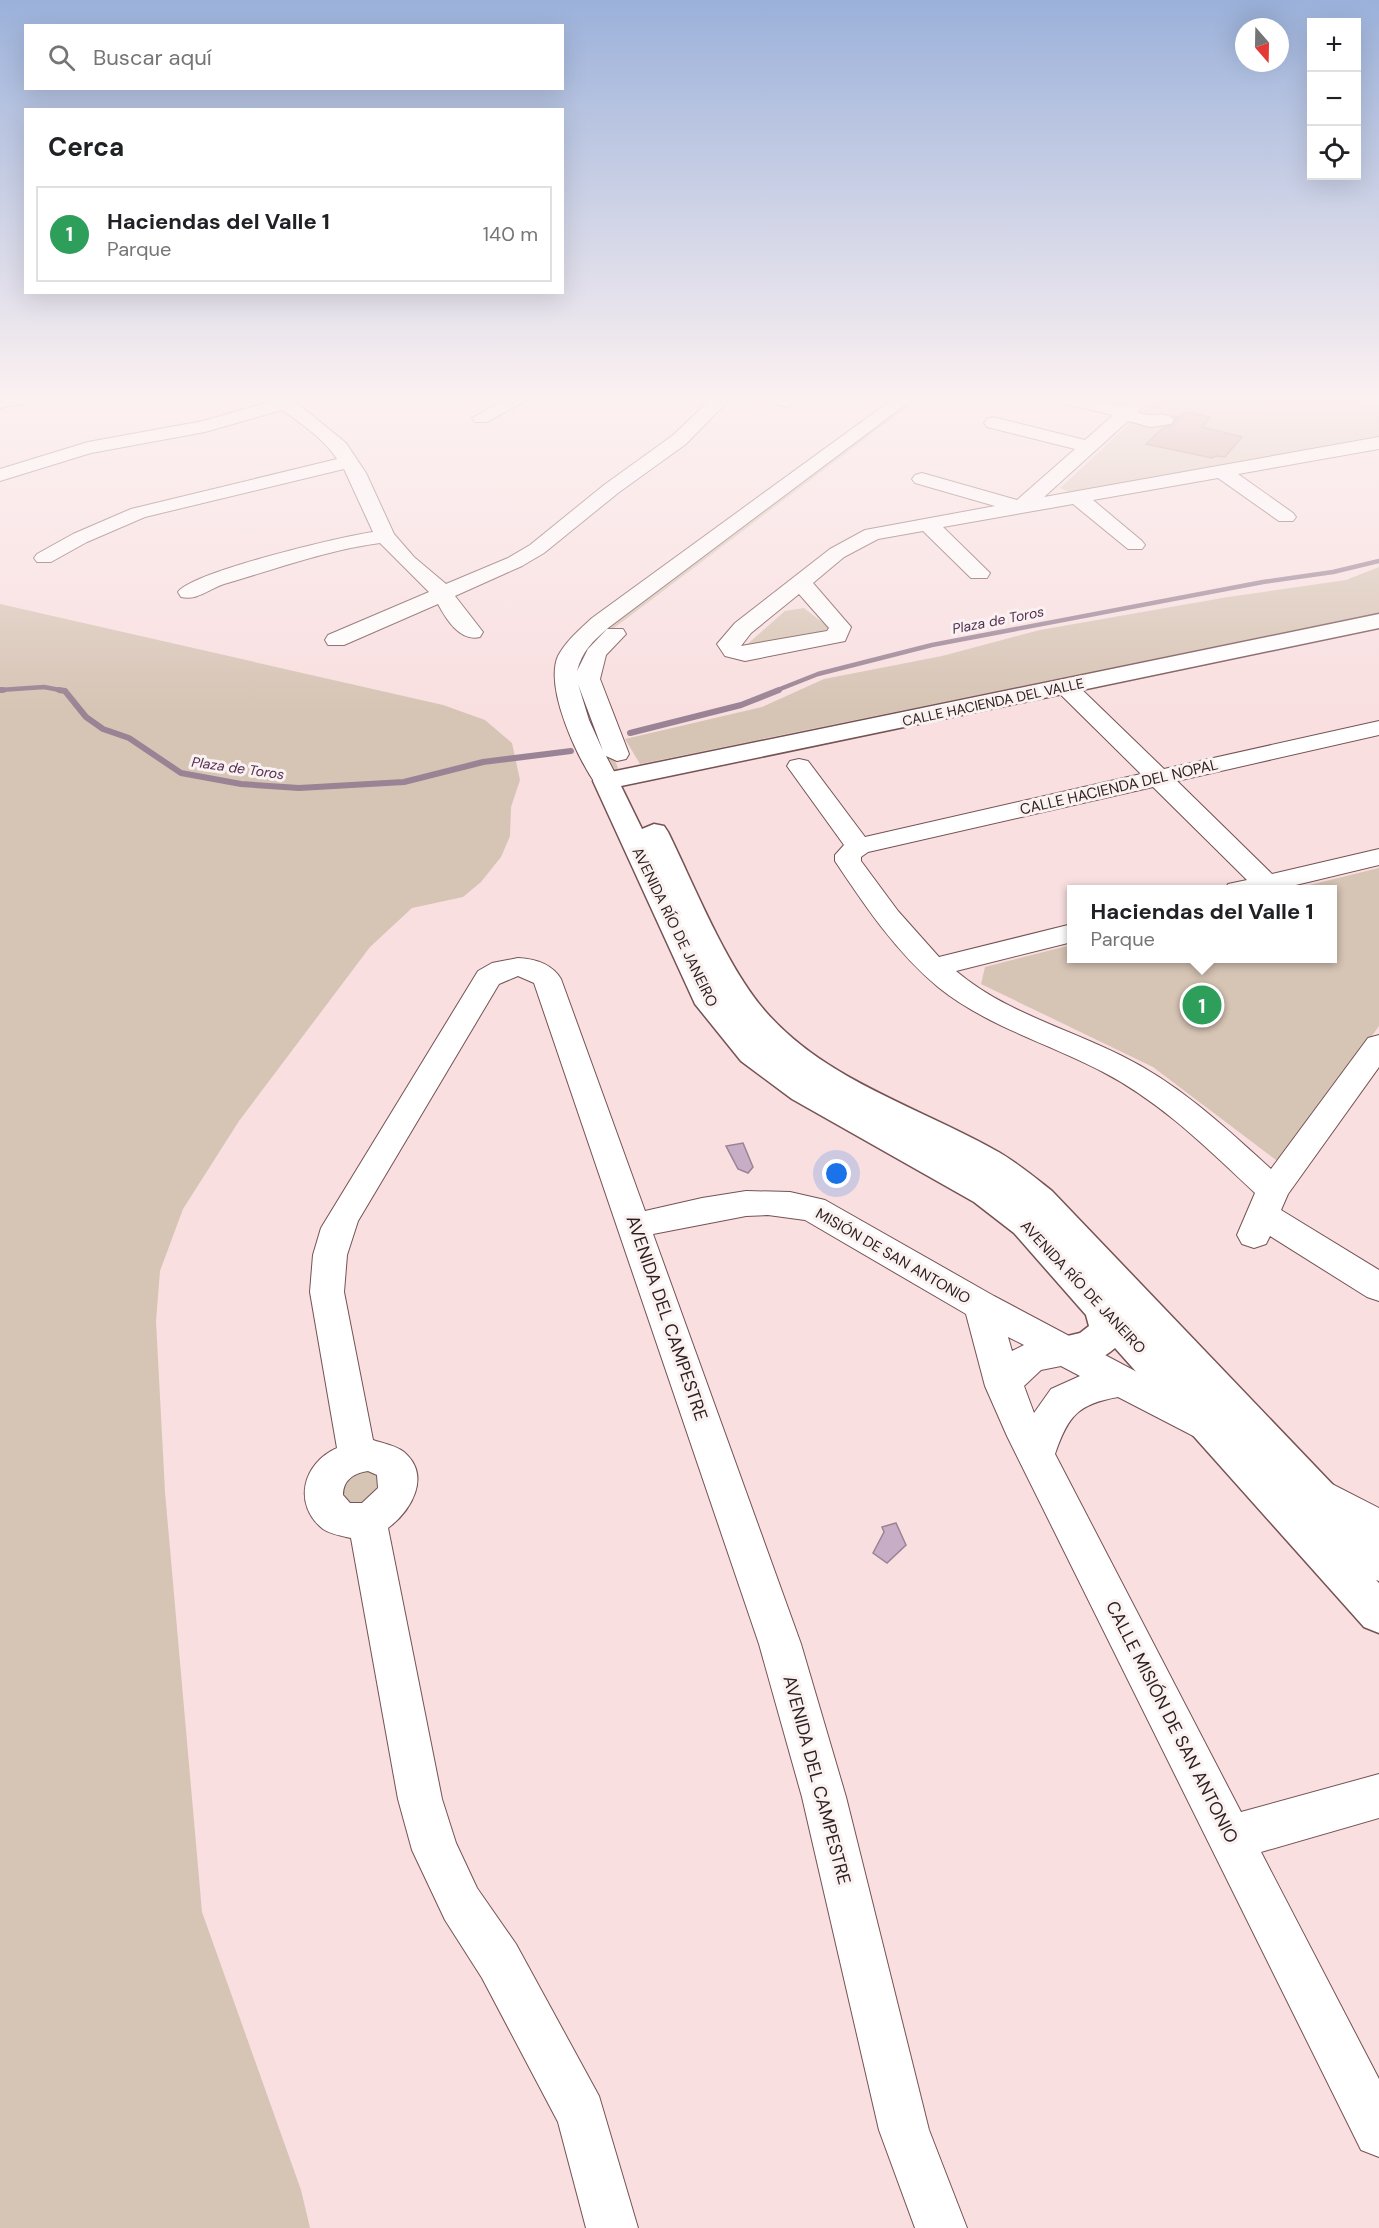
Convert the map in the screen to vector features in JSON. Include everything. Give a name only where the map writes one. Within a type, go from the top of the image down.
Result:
[{"type":"main road","name":"CALLE HACIENDA DEL VALLE","points":[[616,779],[1379,621]]},
{"type":"main road","name":"AVENIDA RÍO DE JANEIRO","points":[[616,779],[710,1005],[733,1034],[787,1079],[846,1116],[941,1166],[996,1199],[1026,1224],[1379,1612]]},
{"type":"main road","name":"AVENIDA RÍO DE JANEIRO","points":[[616,779],[730,986],[761,1027],[805,1065],[886,1112],[980,1156],[1040,1200],[1379,1562]]},
{"type":"main road","points":[[1064,1351],[1088,1346],[1104,1338],[1108,1328],[1103,1308]]},
{"type":"street","points":[[44,558],[80,538],[138,513],[180,503]]},
{"type":"street","points":[[363,503],[375,538],[372,549],[441,601],[472,632]]},
{"type":"street","points":[[336,640],[441,601],[515,562],[537,549],[594,503]]},
{"type":"street","name":"AVENIDA RÍO DE JANEIRO","points":[[616,779],[566,688],[564,671],[577,644],[600,623],[763,503]]},
{"type":"street","name":"AVENIDA RÍO DE JANEIRO","points":[[616,779],[588,679],[589,668],[597,649],[621,628],[788,503]]},
{"type":"street","points":[[1007,503],[1021,507]]},
{"type":"street","points":[[1021,507],[1026,503]]},
{"type":"street","points":[[801,582],[840,627],[841,632],[831,638],[745,654],[733,651],[728,644],[730,640],[801,582],[858,540],[927,523],[1047,503]]},
{"type":"street","points":[[1084,503],[1135,545]]},
{"type":"street","points":[[1266,503],[1286,517]]},
{"type":"street","points":[[353,514],[375,538]]},
{"type":"street","points":[[927,523],[979,573]]},
{"type":"street","points":[[189,592],[212,581],[375,538]]},
{"type":"street","points":[[1066,687],[1266,882]]},
{"type":"street","name":"CALLE HACIENDA DEL NOPAL","points":[[859,846],[1379,728]]},
{"type":"street","points":[[799,766],[859,846],[848,855],[848,861],[907,943],[933,969],[970,996],[1131,1074],[1160,1093],[1192,1117],[1263,1214],[1379,1287]]},
{"type":"street","points":[[1256,885],[1379,857]]},
{"type":"street","points":[[933,969],[1067,934]]},
{"type":"street","name":"AVENIDA DEL CAMPESTRE","points":[[357,1456],[327,1292],[327,1267],[332,1242],[342,1219],[488,978],[495,972],[509,967],[526,967],[540,971],[548,979],[780,1644],[824,1797],[904,2130],[940,2228]]},
{"type":"street","points":[[1263,1214],[1379,1045]]},
{"type":"street","name":"MISIÓN DE SAN ANTONIO","points":[[639,1236],[742,1218],[760,1211],[769,1204],[786,1203],[813,1209],[982,1306]]},
{"type":"street","points":[[982,1306],[1216,1432],[1379,1528]]},
{"type":"street","name":"CALLE MISIÓN DE SAN ANTONIO","points":[[982,1306],[1004,1386],[1019,1425],[1036,1454],[1379,2132]]},
{"type":"street","points":[[1004,1386],[1020,1363],[1049,1351],[1064,1351]]},
{"type":"street","points":[[1036,1454],[1046,1422],[1061,1403],[1086,1387],[1121,1381]]},
{"type":"street","points":[[357,1456],[380,1457],[396,1470],[399,1479],[395,1499],[388,1508],[367,1520],[344,1520],[328,1509],[323,1501],[324,1482],[329,1473],[337,1466],[357,1456]]},
{"type":"street","points":[[367,1520],[420,1799],[435,1850],[461,1904],[499,1961],[581,2114],[612,2228]]},
{"type":"street","points":[[1230,1838],[1379,1796]]},
{"type":"shaded area","points":[[770,503],[780,503],[606,634],[583,682],[618,768],[617,773],[611,772],[573,679],[585,646]]},
{"type":"shaded area","points":[[1379,567],[1379,613],[640,764],[625,739],[762,707],[824,679],[942,656],[1040,630],[1228,597],[1346,580]]},
{"type":"shaded area","points":[[0,604],[443,705],[485,720],[512,743],[520,780],[511,807],[510,836],[501,857],[481,882],[463,897],[412,908],[370,947],[239,1121],[183,1209],[160,1271],[156,1321],[165,1492],[202,1912],[301,2190],[310,2228],[0,2228]]},
{"type":"shaded area","points":[[804,608],[832,630],[743,648],[785,611]]},
{"type":"shaded area","points":[[1379,868],[1379,1026],[1280,1163],[1153,1067],[981,984],[985,967],[1067,946],[1067,963],[1337,963],[1337,885],[1309,885]]},
{"type":"shaded area","points":[[743,1143],[753,1167],[748,1173],[738,1169],[726,1146]]},
{"type":"shaded area","points":[[363,1468],[376,1472],[383,1483],[373,1501],[352,1506],[342,1500],[340,1482]]},
{"type":"shaded area","points":[[896,1523],[906,1545],[887,1563],[873,1553],[884,1532],[882,1527]]},
{"type":"waterway","name":"Plaza de Toros","points":[[775,691],[818,674],[932,645],[1263,582],[1333,572],[1379,561]]},
{"type":"waterway","name":"Plaza de Toros","points":[[3,690],[0,690],[44,687],[65,691]]},
{"type":"waterway","name":"Plaza de Toros","points":[[59,690],[65,691]]},
{"type":"waterway","name":"Plaza de Toros","points":[[630,733],[741,705],[779,690]]},
{"type":"waterway","name":"Plaza de Toros","points":[[65,691],[86,717],[103,729],[129,738],[181,773],[241,784],[299,788],[404,782],[483,762],[571,751]]},
{"type":"place","name":"Haciendas del Valle 1","points":[[1202,1005]]}]
